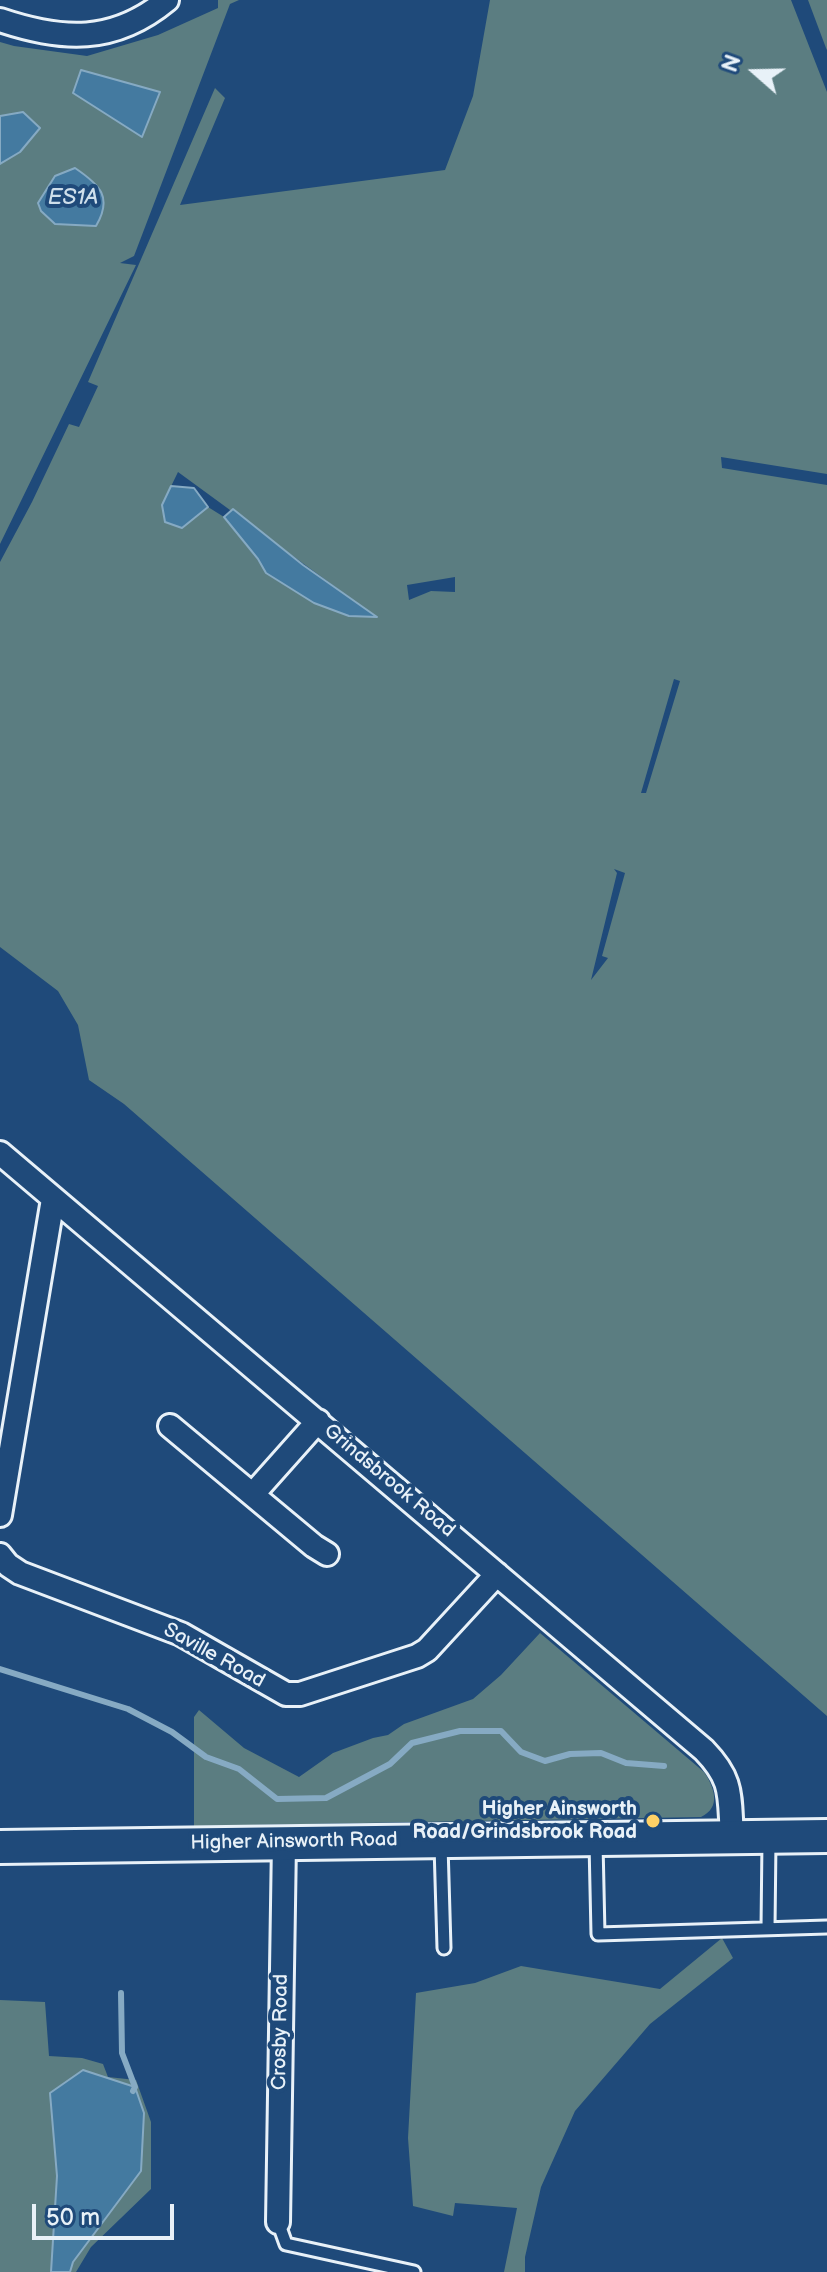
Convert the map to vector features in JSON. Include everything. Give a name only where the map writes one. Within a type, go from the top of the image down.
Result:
[{"type":"main road","name":"Higher Ainsworth Road","points":[[0,1847],[827,1836]]},
{"type":"street","points":[[0,20],[56,35],[87,36],[122,27],[167,0]]},
{"type":"street","name":"Grindsbrook Road","points":[[0,1153],[704,1750],[718,1764],[729,1786],[732,1836]]},
{"type":"street","points":[[0,1515],[53,1199]]},
{"type":"street","points":[[253,1494],[318,1421]]},
{"type":"street","points":[[170,1426],[327,1554]]},
{"type":"street","name":"Saville Road","points":[[0,1555],[20,1573],[181,1634],[286,1694],[300,1694],[417,1656],[427,1650],[497,1574]]},
{"type":"street","name":"Crosby Road","points":[[278,2222],[284,1842]]},
{"type":"lane","points":[[768,1928],[769,1836]]},
{"type":"lane","points":[[596,1838],[598,1934],[827,1927]]},
{"type":"lane","points":[[441,1840],[444,1948]]},
{"type":"lane","points":[[278,2222],[286,2244],[414,2272]]},
{"type":"green space","points":[[218,0],[239,0],[230,4],[134,256],[120,263],[136,265],[0,544],[0,42],[87,56],[158,35],[218,8]]},
{"type":"green space","points":[[490,0],[791,0],[827,92],[827,474],[721,457],[722,468],[827,485],[827,1716],[124,1104],[89,1080],[78,1025],[58,991],[0,947],[0,562],[69,424],[79,427],[98,386],[88,382],[215,88],[225,98],[180,205],[445,170],[473,96]],"holes":[[[178,472],[375,616],[314,603],[270,576],[224,517],[208,507],[162,505]],[[455,577],[455,592],[431,591],[409,600],[407,585]],[[674,679],[680,681],[646,793],[641,793]],[[614,869],[625,873],[602,956],[608,958],[591,980],[617,873]]]},
{"type":"green space","points":[[808,0],[827,0],[827,50],[826,48]]},
{"type":"green space","points":[[540,1633],[704,1772],[714,1796],[708,1813],[701,1817],[194,1826],[194,1717],[199,1710],[244,1748],[299,1777],[333,1753],[388,1735],[404,1724],[473,1699],[501,1675]]},
{"type":"green space","points":[[722,1938],[733,1958],[650,2024],[575,2111],[541,2187],[525,2257],[525,2272],[504,2272],[517,2208],[455,2203],[453,2216],[413,2206],[408,2138],[416,1993],[475,1983],[521,1966],[660,1989]]},
{"type":"green space","points":[[0,2000],[45,2002],[49,2056],[82,2058],[103,2064],[108,2077],[136,2080],[151,2122],[151,2189],[91,2247],[76,2272],[0,2272]]},
{"type":"water","points":[[81,70],[160,92],[142,137],[73,93]]},
{"type":"water","points":[[23,112],[40,128],[20,152],[0,164],[0,116]]},
{"type":"water","name":"ES1A","points":[[75,168],[101,192],[103,207],[96,226],[55,224],[41,211],[38,203],[55,176]]},
{"type":"water","points":[[171,486],[194,488],[208,507],[182,528],[165,522],[162,505]]},
{"type":"water","points":[[233,509],[303,565],[377,617],[349,616],[314,603],[266,573],[224,517]]},
{"type":"water","points":[[83,2070],[135,2087],[144,2113],[141,2171],[73,2262],[70,2272],[51,2272],[57,2176],[50,2093]]},
{"type":"waterway","points":[[0,1669],[128,1709],[172,1732],[206,1757],[239,1769],[277,1799],[326,1798],[390,1764],[412,1743],[460,1731],[501,1731],[521,1752],[545,1761],[570,1754],[601,1753],[626,1763],[664,1766]]},
{"type":"waterway","points":[[121,1993],[122,2053],[135,2087],[133,2091]]},
{"type":"place","name":"Higher Ainsworth Road/Grindsbrook Road","points":[[653,1821]]}]
